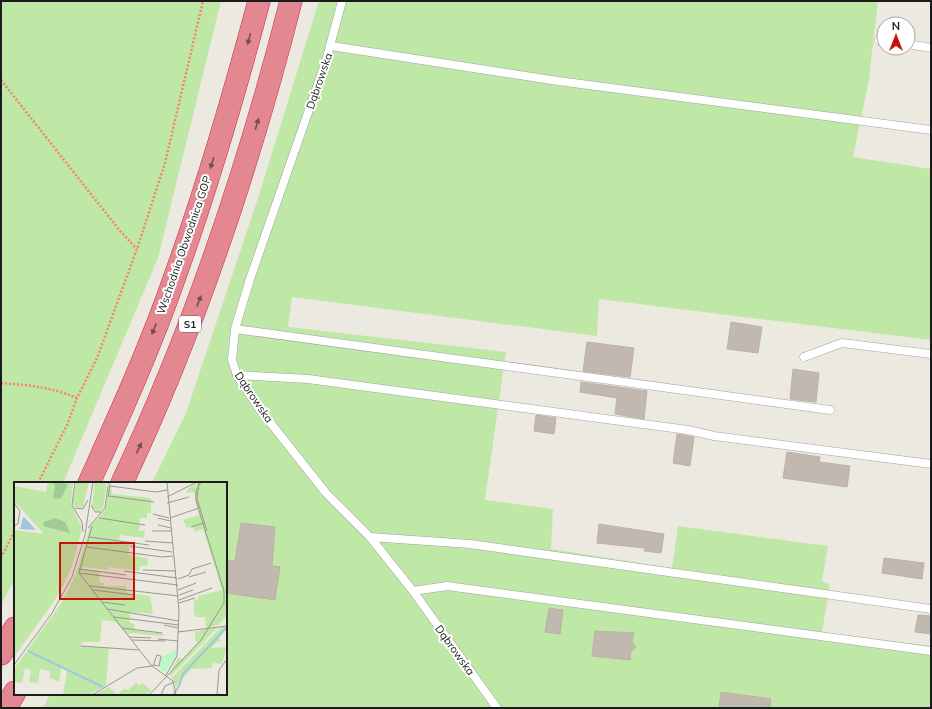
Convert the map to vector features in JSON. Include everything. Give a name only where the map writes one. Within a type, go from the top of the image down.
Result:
[{"type":"highway","name":"Wschodnia Obwodnica GOP","points":[[89,482],[127,397],[174,280],[233,102],[259,1]]},
{"type":"highway","name":"S1","points":[[122,482],[171,372],[210,272],[274,70],[291,1]]},
{"type":"highway","points":[[1,654],[14,630]]},
{"type":"highway","points":[[6,708],[14,694]]},
{"type":"lane","name":"Dąbrowska","points":[[342,1],[331,46],[250,279],[235,329],[232,360],[237,374],[258,406],[326,493],[370,537],[413,591],[497,708]]},
{"type":"lane","points":[[916,45],[931,48]]},
{"type":"lane","points":[[331,46],[558,81],[931,130]]},
{"type":"lane","points":[[235,329],[830,410]]},
{"type":"lane","points":[[804,357],[842,343],[931,354]]},
{"type":"lane","points":[[237,374],[308,379],[688,430],[714,436],[931,464]]},
{"type":"lane","points":[[370,537],[470,544],[931,609]]},
{"type":"lane","points":[[413,591],[447,586],[931,651]]},
{"type":"path","points":[[38,482],[67,425],[77,398],[97,358],[137,248],[166,163],[203,1]]},
{"type":"path","points":[[1,80],[120,231],[137,248]]},
{"type":"path","points":[[1,383],[33,385],[66,393],[77,398]]},
{"type":"path","points":[[1,558],[14,532]]},
{"type":"green space","points":[[1,1],[221,1],[158,258],[63,482],[14,482],[14,580],[1,605]]},
{"type":"green space","points":[[319,1],[878,1],[869,79],[853,157],[931,169],[931,340],[599,299],[597,336],[292,297],[288,327],[506,352],[485,500],[553,509],[551,549],[672,568],[678,526],[828,546],[822,581],[830,585],[822,632],[931,646],[931,708],[43,708],[50,695],[227,695],[227,482],[152,482],[186,413],[259,195]]},
{"type":"building","points":[[731,322],[762,327],[758,353],[727,349]]},
{"type":"building","points":[[587,342],[634,348],[630,377],[583,371]]},
{"type":"building","points":[[793,369],[819,373],[816,402],[790,399]]},
{"type":"building","points":[[581,382],[647,391],[644,419],[615,414],[617,398],[580,392]]},
{"type":"building","points":[[536,415],[556,418],[554,434],[534,431]]},
{"type":"building","points":[[677,434],[694,437],[690,466],[673,463]]},
{"type":"building","points":[[787,452],[820,457],[819,462],[850,466],[847,487],[783,478]]},
{"type":"building","points":[[241,523],[275,527],[272,566],[280,567],[275,600],[227,593],[227,560],[235,561]]},
{"type":"building","points":[[599,524],[664,534],[661,553],[644,551],[645,548],[597,543]]},
{"type":"building","points":[[884,558],[924,563],[922,579],[882,573]]},
{"type":"building","points":[[549,608],[563,610],[560,634],[545,632]]},
{"type":"building","points":[[918,615],[931,616],[931,634],[915,632]]},
{"type":"building","points":[[595,631],[634,633],[632,642],[636,647],[631,651],[630,660],[592,656]]},
{"type":"building","points":[[721,692],[771,699],[770,708],[719,708]]}]
